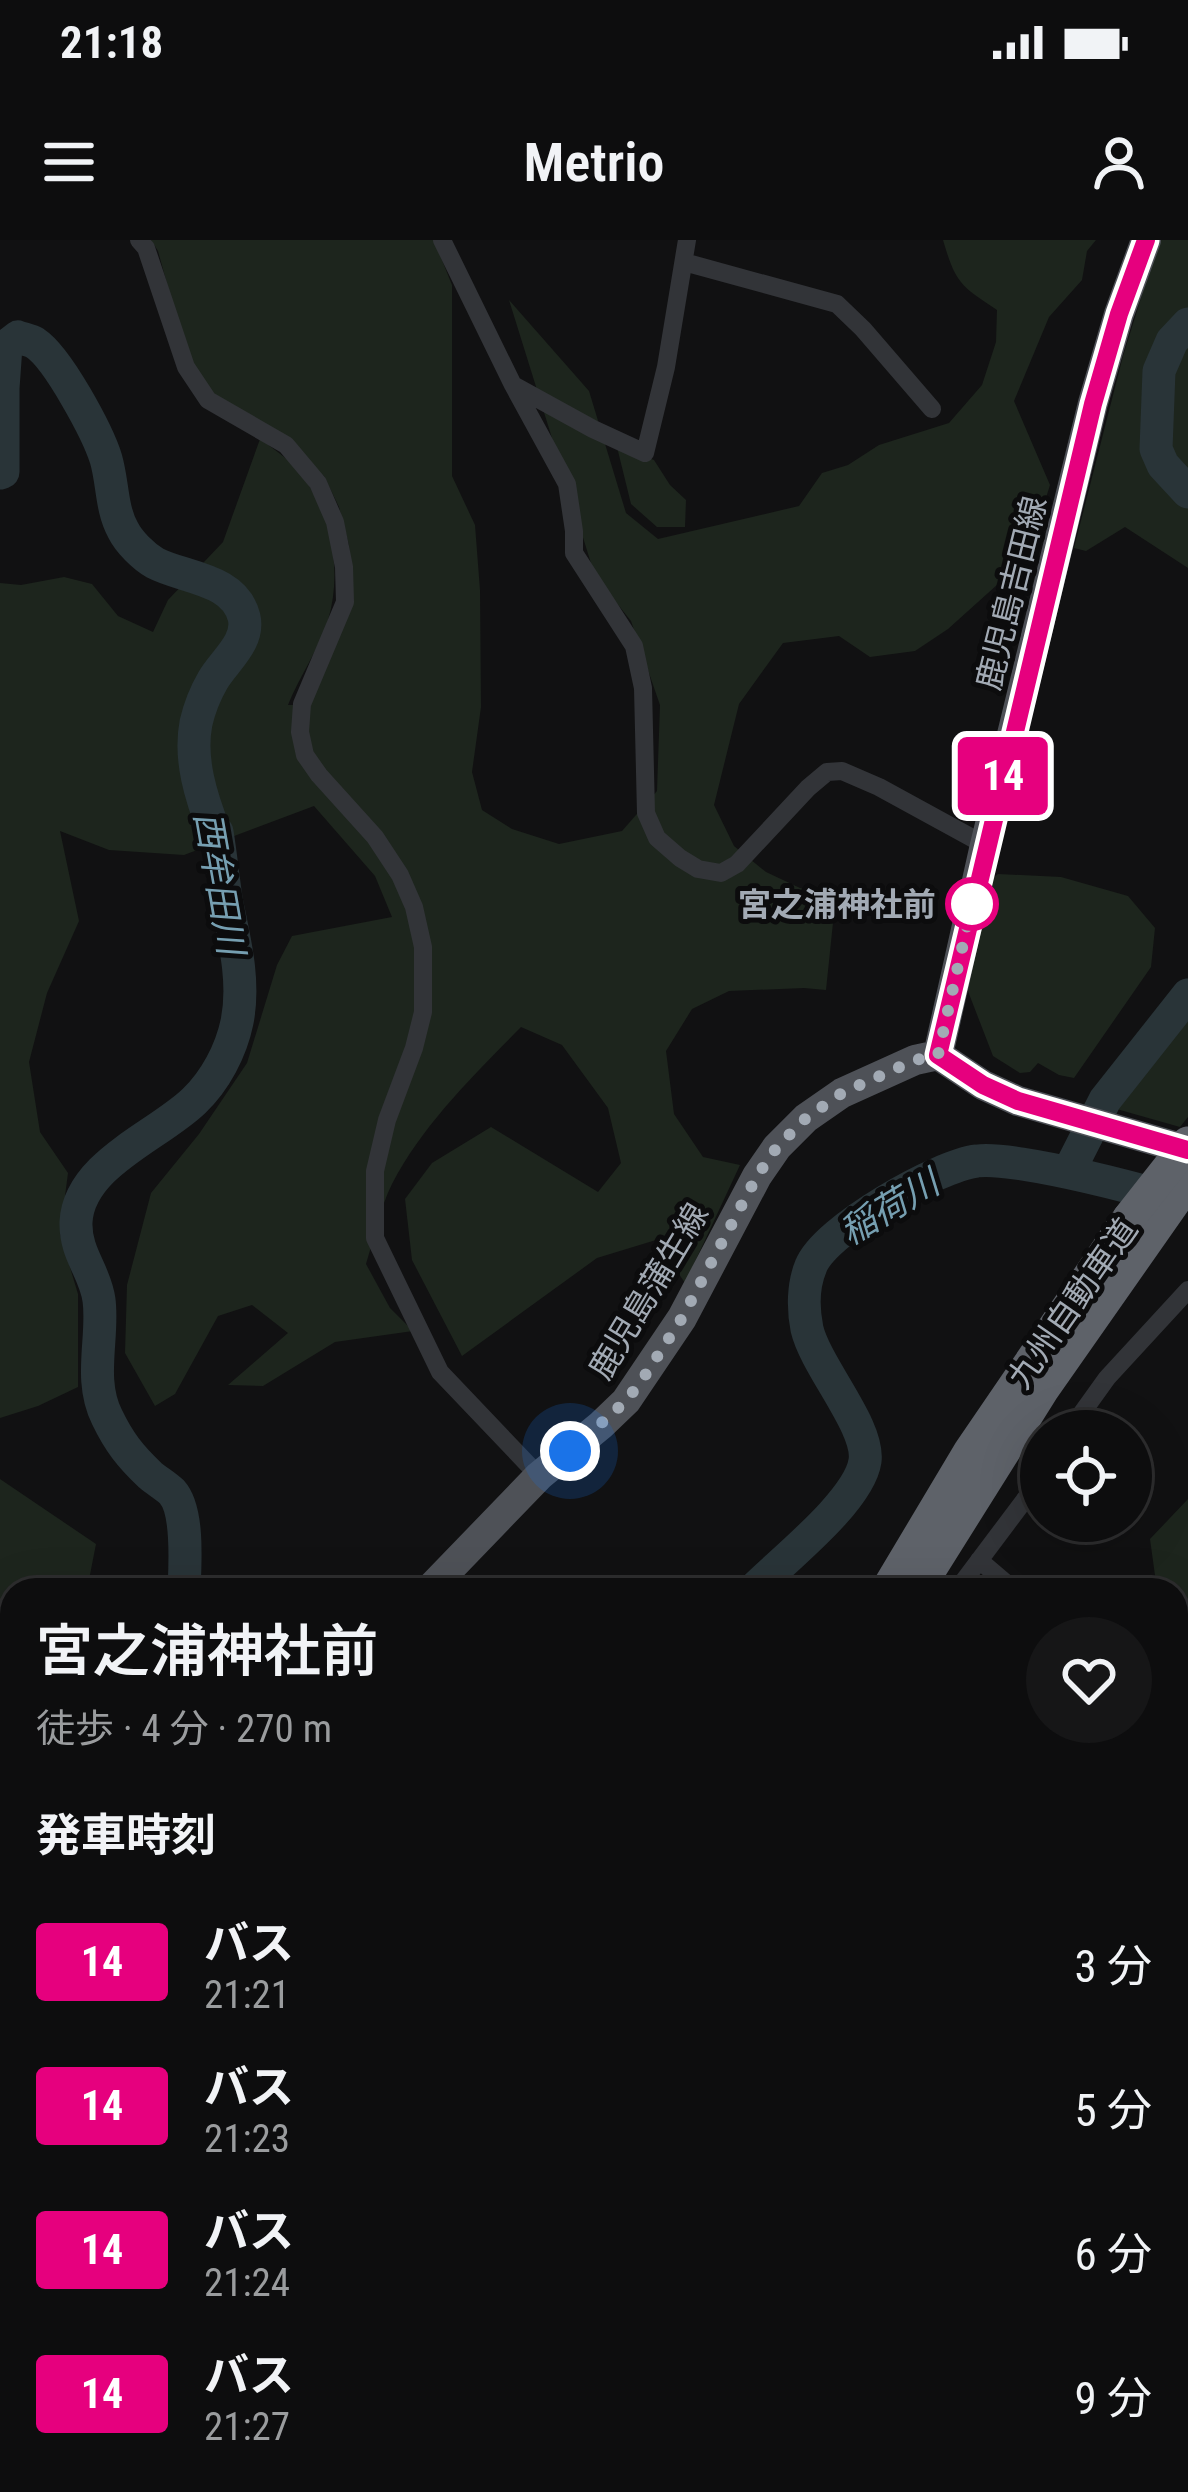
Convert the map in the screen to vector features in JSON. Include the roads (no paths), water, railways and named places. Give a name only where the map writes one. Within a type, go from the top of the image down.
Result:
[{"type":"highway","name":"九州自動車道","points":[[894,1578],[970,1451],[1162,1222],[1188,1146]]},
{"type":"highway","name":"九州自動車道","points":[[924,1578],[986,1477],[1188,1182]]},
{"type":"main road","name":"鹿児島吉田線","points":[[938,1055],[1093,404],[1146,240]]},
{"type":"main road","name":"鹿児島蒲生線","points":[[441,1578],[539,1476],[626,1401],[682,1318],[777,1147],[806,1118],[842,1093],[915,1060],[938,1055]]},
{"type":"main road","points":[[938,1055],[1018,1101],[1188,1146]]},
{"type":"street","points":[[140,240],[186,367],[208,400],[286,445],[318,483],[335,522],[345,602],[302,704],[305,755],[375,837],[400,875],[424,947],[424,1012],[387,1120],[376,1171],[376,1238],[440,1372],[539,1476]]},
{"type":"street","points":[[442,240],[567,484],[574,554],[634,646],[643,688],[646,813],[657,838],[698,869],[721,873],[737,864],[817,780],[827,772],[842,771],[986,845]]},
{"type":"street","points":[[513,385],[646,453],[687,240]]},
{"type":"street","points":[[684,262],[837,304],[932,409]]},
{"type":"street","points":[[1084,1410],[1107,1378],[1188,1290]]},
{"type":"street","points":[[965,1578],[1020,1506]]},
{"type":"street","points":[[979,1560],[1000,1578]]},
{"type":"waterway","name":"稲荷川","points":[[1188,324],[1172,341],[1159,371],[1156,449],[1163,465],[1188,492]]},
{"type":"waterway","name":"西牟田川","points":[[0,473],[6,346],[18,337],[44,351],[86,415],[106,459],[116,513],[129,539],[155,563],[230,594],[244,617],[243,635],[208,690],[194,737],[198,778],[217,832],[238,963],[240,992],[234,1033],[202,1093],[105,1167],[80,1202],[76,1222],[99,1300],[101,1403],[125,1448],[177,1501],[185,1539],[184,1578]]},
{"type":"waterway","name":"稲荷川","points":[[1069,1171],[1105,1100],[1188,995]]},
{"type":"waterway","name":"稲荷川","points":[[766,1578],[835,1511],[860,1477],[865,1461],[859,1431],[812,1344],[804,1305],[811,1266],[838,1235],[911,1186],[977,1161],[1060,1171],[1173,1199]]},
{"type":"place","name":"宮之浦神社前","points":[[972,904]]}]
